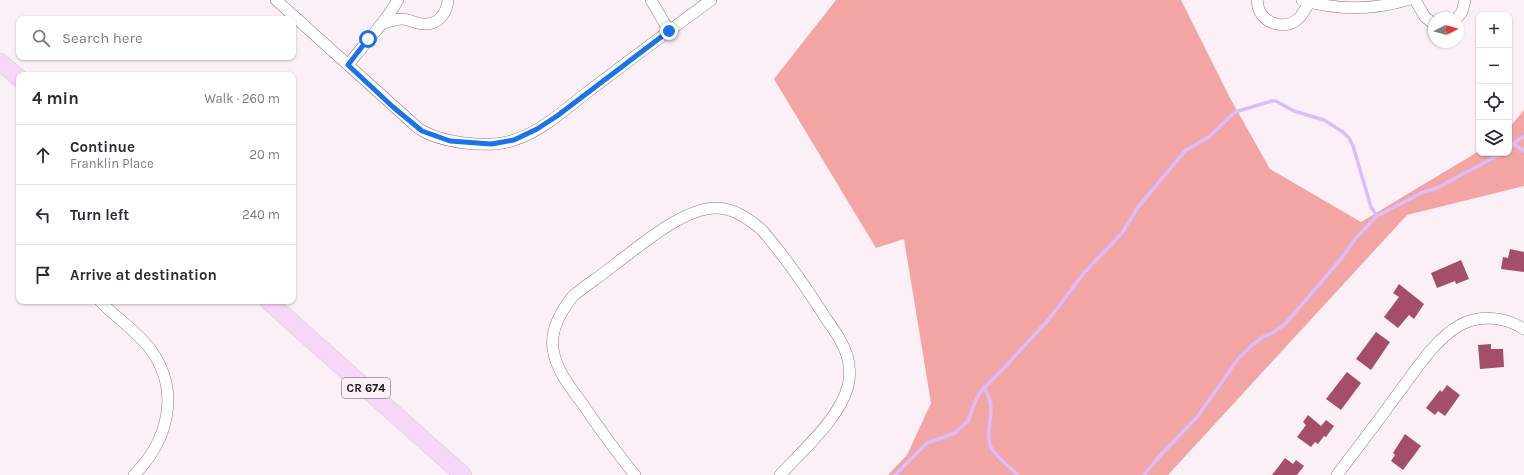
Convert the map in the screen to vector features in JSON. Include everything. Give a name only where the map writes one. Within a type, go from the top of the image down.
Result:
[{"type":"main road","points":[[0,62],[16,75]]},
{"type":"main road","name":"CR 674","points":[[271,304],[463,475]]},
{"type":"street","points":[[276,0],[294,16]]},
{"type":"street","points":[[348,65],[371,35],[383,23],[398,0]]},
{"type":"street","points":[[383,23],[402,19],[424,24],[432,23],[444,15],[448,0]]},
{"type":"street","points":[[651,0],[669,31]]},
{"type":"street","points":[[296,18],[393,107],[422,131],[450,141],[491,144],[514,140],[537,129],[557,116],[711,0]]},
{"type":"street","points":[[1258,0],[1260,12],[1265,18],[1272,23],[1281,25],[1288,24],[1300,18],[1306,1],[1330,6],[1360,7],[1390,4],[1407,0]]},
{"type":"street","points":[[1415,0],[1428,19]]},
{"type":"street","points":[[1462,12],[1465,0]]},
{"type":"street","points":[[635,475],[562,375],[556,362],[553,348],[553,334],[557,320],[563,308],[573,296],[664,229],[690,214],[717,208],[729,210],[746,218],[762,230],[817,304],[843,345],[848,359],[850,373],[848,387],[843,400],[825,427],[780,475]]},
{"type":"street","points":[[103,304],[132,330],[151,350],[166,380],[168,414],[163,431],[154,451],[134,475]]},
{"type":"street","points":[[1337,475],[1426,357],[1449,333],[1461,325],[1474,320],[1488,318],[1517,324],[1524,329]]},
{"type":"shaded area","points":[[836,0],[1181,0],[1230,98],[1270,169],[1361,222],[1476,153],[1476,156],[1512,156],[1512,124],[1524,110],[1524,186],[1407,215],[1168,475],[888,475],[907,455],[931,403],[904,239],[876,248],[774,79]]},
{"type":"building","points":[[1510,249],[1524,252],[1524,272],[1501,269],[1503,257],[1508,258]]},
{"type":"building","points":[[1461,260],[1469,279],[1456,284],[1455,281],[1437,288],[1431,273]]},
{"type":"building","points":[[1399,284],[1424,304],[1414,319],[1409,315],[1398,328],[1384,317],[1399,297],[1393,293]]},
{"type":"building","points":[[1376,332],[1390,342],[1371,370],[1356,359]]},
{"type":"building","points":[[1491,344],[1491,349],[1503,349],[1504,367],[1480,369],[1478,345]]},
{"type":"building","points":[[1347,372],[1361,383],[1341,410],[1326,399]]},
{"type":"building","points":[[1447,385],[1460,395],[1445,416],[1438,411],[1435,415],[1426,408],[1440,390],[1442,392]]},
{"type":"building","points":[[1308,415],[1321,426],[1326,420],[1334,426],[1326,437],[1324,436],[1318,444],[1315,442],[1311,447],[1297,437],[1306,425],[1303,422]]},
{"type":"building","points":[[1405,434],[1421,446],[1403,470],[1391,461],[1395,455],[1393,453]]},
{"type":"building","points":[[1285,458],[1293,464],[1296,460],[1304,466],[1297,475],[1272,475]]},
{"type":"waterway","points":[[895,475],[927,443],[955,433],[968,421],[981,391],[1049,319],[1084,273],[1122,233],[1138,207],[1186,150],[1209,137],[1235,112],[1276,101],[1294,111],[1324,120],[1343,132],[1349,138],[1353,146],[1371,207],[1377,216]]},
{"type":"waterway","points":[[1512,145],[1524,136]]},
{"type":"waterway","points":[[1514,144],[1524,151]]},
{"type":"waterway","points":[[1144,475],[1157,459],[1198,416],[1238,359],[1252,345],[1286,323],[1341,259],[1355,239],[1377,216],[1423,192],[1437,188],[1496,156]]},
{"type":"waterway","points":[[984,387],[989,397],[991,406],[988,434],[990,445],[999,457],[1018,475]]},
{"type":"route","points":[[368,39],[348,65],[407,120],[422,131],[450,141],[491,144],[514,140],[537,129],[557,116],[669,31]]}]
